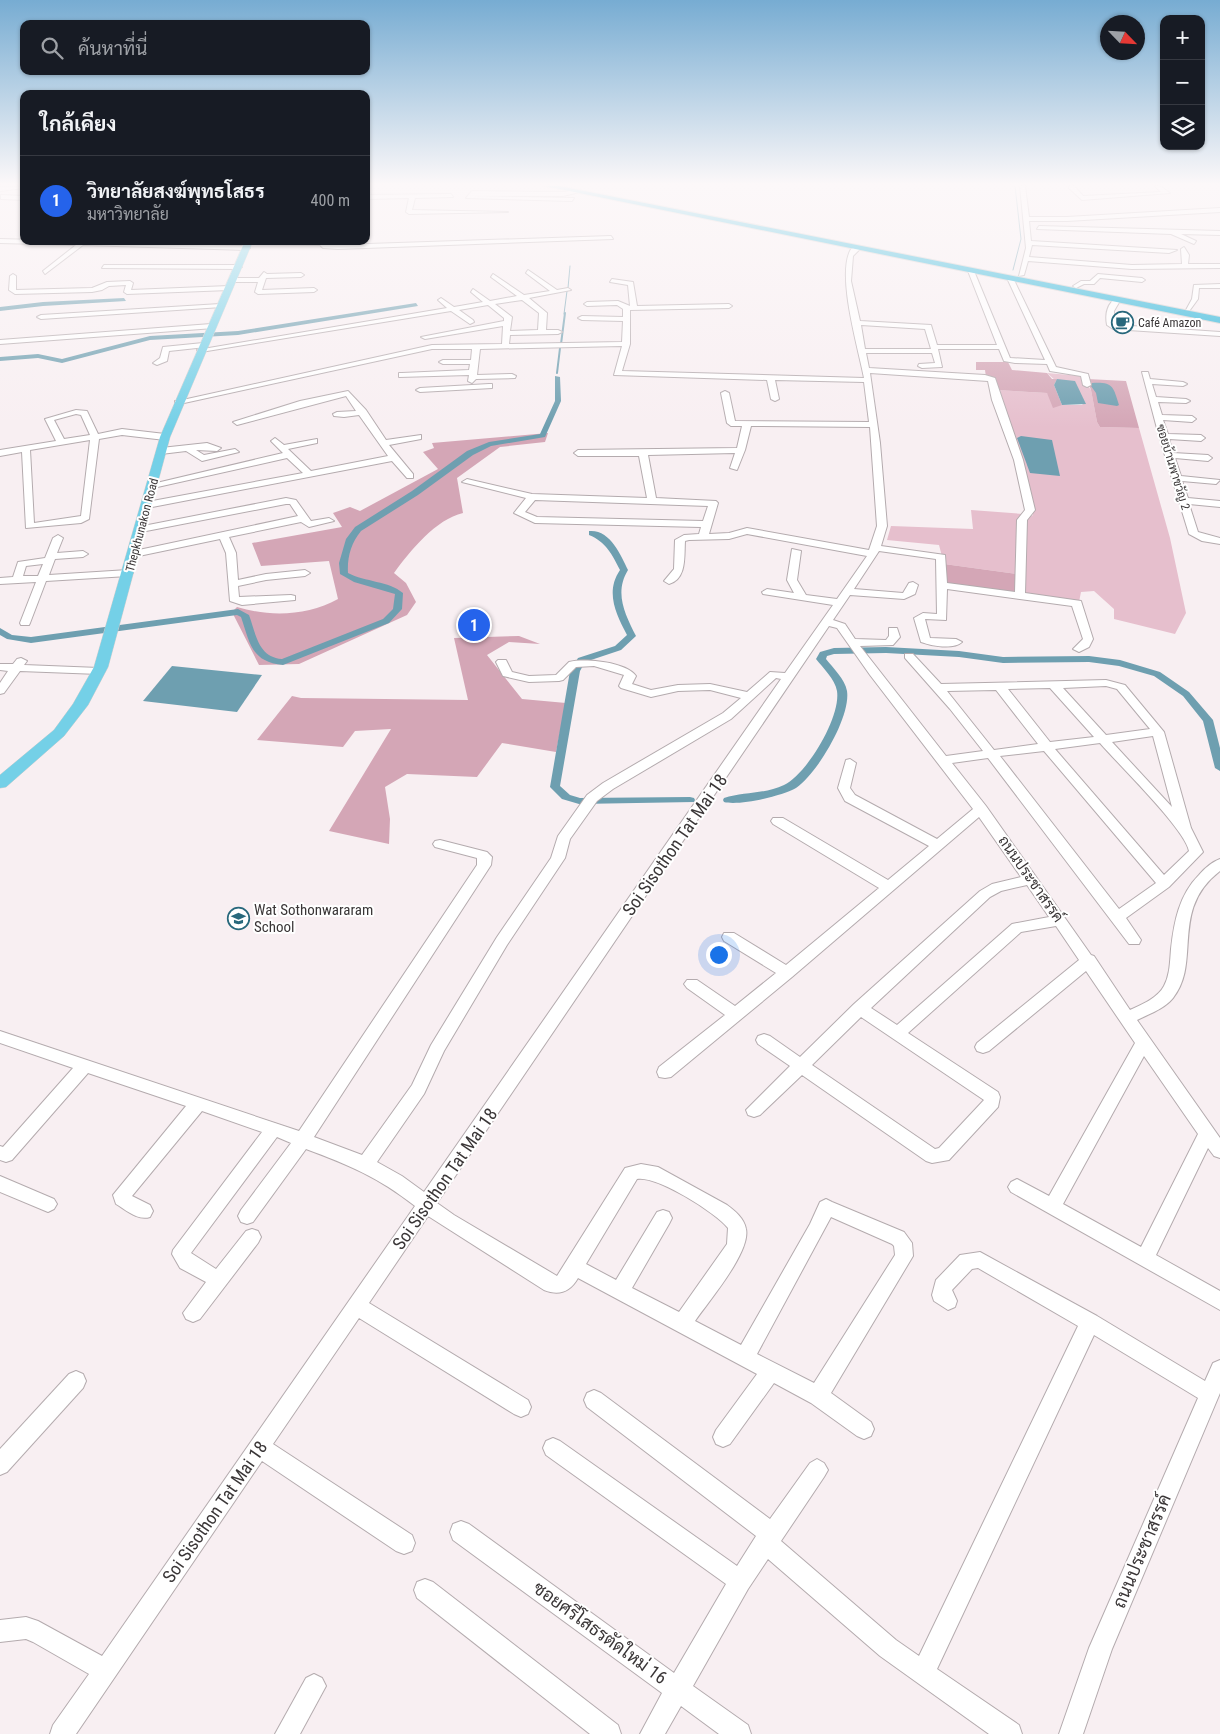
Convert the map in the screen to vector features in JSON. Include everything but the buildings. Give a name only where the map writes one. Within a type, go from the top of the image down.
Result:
[{"type":"highway","points":[[955,267],[1220,320]]},
{"type":"highway","points":[[978,267],[1220,315]]},
{"type":"main road","name":"Thepkhunakon Road","points":[[0,783],[59,733],[80,705],[99,671],[134,554],[165,438],[178,402],[238,267]]},
{"type":"street","points":[[45,272],[51,267]]},
{"type":"street","points":[[144,267],[131,283],[127,292],[176,290],[233,278]]},
{"type":"street","points":[[104,268],[144,267],[303,285]]},
{"type":"street","points":[[849,267],[848,281],[868,380],[883,515],[875,551]]},
{"type":"street","points":[[1021,275],[1024,267]]},
{"type":"street","points":[[1131,267],[1205,267]]},
{"type":"street","points":[[971,270],[1007,359],[1049,362]]},
{"type":"street","points":[[528,272],[554,291]]},
{"type":"street","points":[[220,275],[233,278]]},
{"type":"street","points":[[262,279],[301,275]]},
{"type":"street","points":[[13,276],[12,290],[15,292],[97,290],[107,284],[140,282]]},
{"type":"street","points":[[493,276],[543,313],[542,332]]},
{"type":"street","points":[[1076,286],[1083,282],[1092,283],[1098,276],[1142,280]]},
{"type":"street","points":[[1010,278],[1054,371],[1084,374],[1087,385]]},
{"type":"street","points":[[262,279],[258,292],[314,290]]},
{"type":"street","points":[[612,281],[631,283],[630,307],[625,319],[626,344],[617,373],[868,380]]},
{"type":"street","points":[[176,290],[180,282]]},
{"type":"street","points":[[1188,309],[1195,299],[1196,286],[1220,286]]},
{"type":"street","points":[[157,362],[164,359],[166,349],[202,348],[568,290]]},
{"type":"street","points":[[472,291],[506,315],[505,346]]},
{"type":"street","points":[[1118,299],[1112,304],[1110,319],[1111,325],[1116,327],[1220,334]]},
{"type":"street","points":[[441,300],[452,308],[469,326]]},
{"type":"street","points":[[587,304],[618,303],[630,307],[729,306]]},
{"type":"street","points":[[41,317],[220,306]]},
{"type":"street","points":[[419,314],[428,324]]},
{"type":"street","points":[[582,318],[625,319]]},
{"type":"street","points":[[425,337],[469,326],[507,323]]},
{"type":"street","points":[[856,323],[927,326],[938,366],[866,367]]},
{"type":"street","points":[[0,342],[211,326]]},
{"type":"street","points":[[466,347],[469,326]]},
{"type":"street","points":[[506,333],[558,332]]},
{"type":"street","points":[[443,362],[505,346],[626,344]]},
{"type":"street","points":[[178,402],[426,348],[466,347],[475,355],[484,355]]},
{"type":"street","points":[[862,351],[1002,348]]},
{"type":"street","points":[[472,387],[475,355]]},
{"type":"street","points":[[402,375],[473,374],[511,379],[514,364]]},
{"type":"street","points":[[866,367],[992,380],[996,400],[1010,433],[1024,477],[1030,510],[1022,520],[1020,596]]},
{"type":"street","points":[[964,376],[967,388]]},
{"type":"street","points":[[770,377],[775,399]]},
{"type":"street","name":"ซอยบ้านพาขวัญ 2","points":[[1182,384],[1146,378],[1194,534],[1204,539],[1220,541]]},
{"type":"street","points":[[420,390],[489,386]]},
{"type":"street","points":[[238,422],[303,402],[346,393],[350,394],[383,443],[406,472],[421,476]]},
{"type":"street","points":[[726,393],[730,422],[873,425]]},
{"type":"street","points":[[1153,399],[1186,401]]},
{"type":"street","points":[[26,448],[28,526],[81,520],[86,517],[95,436],[84,413],[76,412],[48,420],[61,442]]},
{"type":"street","points":[[337,414],[344,415],[363,412]]},
{"type":"street","points":[[1158,417],[1192,419]]},
{"type":"street","points":[[734,468],[741,450],[747,423]]},
{"type":"street","points":[[0,453],[125,432],[165,438]]},
{"type":"street","points":[[1163,436],[1201,438]]},
{"type":"street","points":[[383,443],[418,437]]},
{"type":"street","points":[[153,485],[281,448],[314,441]]},
{"type":"street","points":[[161,451],[207,446],[218,448]]},
{"type":"street","points":[[187,448],[202,458],[235,452]]},
{"type":"street","points":[[281,448],[308,473]]},
{"type":"street","points":[[578,453],[741,450]]},
{"type":"street","points":[[643,453],[652,501]]},
{"type":"street","points":[[1169,455],[1208,458]]},
{"type":"street","points":[[147,505],[394,458]]},
{"type":"street","points":[[1176,478],[1216,481]]},
{"type":"street","points":[[466,482],[532,497],[652,501],[715,498],[704,535]]},
{"type":"street","points":[[532,497],[519,513],[535,520],[706,524]]},
{"type":"street","points":[[1182,500],[1220,504]]},
{"type":"street","points":[[141,529],[286,501],[293,502],[303,517],[302,519]]},
{"type":"street","points":[[134,554],[302,519],[310,524],[329,521]]},
{"type":"street","points":[[669,580],[679,570],[680,540],[687,537],[729,536],[746,531],[875,551],[940,556],[942,559],[942,618],[920,617],[922,632],[924,639],[928,642],[956,642]]},
{"type":"street","points":[[224,536],[231,553],[234,599],[237,601],[291,598]]},
{"type":"street","points":[[25,624],[58,538]]},
{"type":"street","points":[[796,551],[792,580],[802,597]]},
{"type":"street","name":"Soi Sisothon Tat Mai 18","points":[[62,1734],[875,551]]},
{"type":"street","points":[[17,580],[22,564],[83,554]]},
{"type":"street","points":[[0,581],[128,573]]},
{"type":"street","points":[[233,584],[266,577],[305,573]]},
{"type":"street","points":[[848,592],[904,596],[910,594],[913,585]]},
{"type":"street","points":[[942,585],[1077,603],[1088,639],[1079,649]]},
{"type":"street","points":[[767,592],[840,602]]},
{"type":"street","name":"ถนนประชาสรรค์","points":[[827,622],[841,626],[855,647],[944,760],[1060,920],[1128,1018],[1143,1044],[1220,1152]]},
{"type":"street","points":[[855,647],[894,641],[893,630]]},
{"type":"street","points":[[909,656],[938,688],[1134,940]]},
{"type":"street","points":[[502,662],[507,674],[529,679],[559,678],[571,665],[580,663],[595,664],[628,673],[630,676],[625,686],[647,694],[678,688],[710,687],[750,696]]},
{"type":"street","points":[[0,691],[20,663]]},
{"type":"street","points":[[0,667],[20,663],[99,671]]},
{"type":"street","points":[[366,1164],[418,1089],[437,1049],[502,941],[558,858],[563,838],[589,802],[608,786],[710,727],[750,696],[774,674],[790,677]]},
{"type":"street","points":[[938,688],[1106,683],[1121,688],[1158,732],[1184,828]]},
{"type":"street","points":[[1053,684],[1184,828],[1196,847],[1196,852],[1164,884],[1118,917]]},
{"type":"street","points":[[998,686],[1047,747],[1164,884]]},
{"type":"street","points":[[944,760],[1158,732]]},
{"type":"street","points":[[850,763],[844,788],[850,798],[937,844]]},
{"type":"street","points":[[665,1072],[787,973],[980,809]]},
{"type":"street","points":[[778,821],[888,887]]},
{"type":"street","points":[[247,1216],[303,1140],[484,865],[485,857],[482,855],[440,844]]},
{"type":"street","points":[[1128,1018],[1159,1002],[1168,992],[1177,968],[1183,918],[1188,901],[1206,873],[1220,864]]},
{"type":"street","points":[[754,1110],[801,1067],[859,1008],[985,894],[997,887],[1031,879]]},
{"type":"street","points":[[897,1034],[1017,928],[1060,920]]},
{"type":"street","points":[[729,937],[787,973]]},
{"type":"street","points":[[983,1047],[1088,960]]},
{"type":"street","points":[[692,984],[736,1015]]},
{"type":"street","points":[[764,1040],[932,1156],[942,1156],[992,1102],[992,1097],[859,1008]]},
{"type":"street","points":[[0,1037],[274,1129],[366,1164],[396,1181],[426,1206],[551,1284],[558,1286],[563,1284],[574,1267],[631,1173],[635,1171],[652,1172],[724,1211],[735,1224],[738,1233],[735,1246],[682,1324]]},
{"type":"street","points":[[1053,1206],[1143,1044]]},
{"type":"street","points":[[2,1157],[84,1066]]},
{"type":"street","points":[[144,1210],[122,1199],[122,1194],[198,1104]]},
{"type":"street","points":[[219,1280],[182,1258],[182,1250],[274,1129]]},
{"type":"street","points":[[1145,1258],[1207,1133]]},
{"type":"street","points":[[0,1184],[48,1204]]},
{"type":"street","points":[[1017,1186],[1220,1301]]},
{"type":"street","points":[[745,1358],[818,1226],[826,1207],[898,1238],[903,1243],[904,1256],[818,1396]]},
{"type":"street","points":[[620,1291],[663,1218]]},
{"type":"street","points":[[193,1313],[252,1237]]},
{"type":"street","points":[[948,1301],[941,1294],[943,1286],[967,1262],[980,1260],[1090,1322],[1209,1394]]},
{"type":"street","points":[[574,1267],[818,1396],[864,1429]]},
{"type":"street","points":[[357,1306],[521,1407]]},
{"type":"street","points":[[923,1674],[1090,1322]]},
{"type":"street","name":"ถนนประชาสรรค์","points":[[1071,1734],[1101,1648],[1220,1370]]},
{"type":"street","points":[[723,1437],[771,1371]]},
{"type":"street","points":[[0,1465],[76,1381]]},
{"type":"street","points":[[594,1400],[768,1538],[888,1648],[1010,1734]]},
{"type":"street","points":[[260,1448],[404,1543]]},
{"type":"street","points":[[553,1448],[740,1581]]},
{"type":"street","points":[[652,1734],[676,1689],[740,1581],[768,1538],[817,1470]]},
{"type":"street","name":"ซอยศรีโสธรตัดใหม่ 16","points":[[460,1532],[739,1734]]},
{"type":"street","points":[[425,1590],[609,1734]]},
{"type":"street","points":[[0,1631],[26,1628],[38,1632],[106,1671]]},
{"type":"street","points":[[287,1734],[314,1686]]},
{"type":"shaded area","points":[[976,362],[1008,362],[1012,370],[1047,373],[1052,379],[1057,379],[1054,385],[1062,405],[1053,408],[1047,393],[996,390],[986,377],[985,370],[976,370]]},
{"type":"shaded area","points":[[1047,373],[1081,376],[1091,390],[1097,422],[1100,427],[1139,428],[1170,538],[1186,613],[1175,634],[1114,619],[1114,609],[1094,591],[1081,592],[1079,602],[1023,595],[1025,520],[1033,515],[1032,496],[996,390],[1047,393],[1059,405],[1083,405]]},
{"type":"shaded area","points":[[1087,379],[1126,381],[1139,428],[1100,427],[1097,422]]},
{"type":"shaded area","points":[[548,433],[545,442],[500,447],[457,478],[463,513],[443,522],[424,537],[394,573],[406,583],[416,602],[407,615],[299,664],[259,665],[232,612],[237,607],[262,612],[301,612],[326,605],[338,599],[329,561],[261,566],[252,543],[342,527],[333,513],[350,507],[360,511],[438,469],[423,452],[434,448],[432,443]]},
{"type":"shaded area","points":[[971,510],[1023,514],[1017,574],[944,564],[939,545],[887,540],[891,526],[973,529]]},
{"type":"shaded area","points":[[944,564],[1017,574],[1015,595],[944,584]]},
{"type":"shaded area","points":[[519,636],[540,644],[509,642],[487,655],[522,699],[566,703],[556,752],[502,743],[477,777],[407,774],[385,787],[390,819],[389,844],[329,831],[391,729],[355,731],[343,747],[257,740],[292,696],[301,698],[468,700],[454,638]]},
{"type":"water","points":[[1057,379],[1075,381],[1086,404],[1062,405],[1054,385]]},
{"type":"water","points":[[1092,383],[1104,383],[1111,387],[1119,405],[1098,403],[1096,393],[1091,386]]},
{"type":"water","points":[[1021,436],[1052,440],[1060,476],[1030,473],[1017,438]]},
{"type":"water","points":[[172,666],[262,675],[237,712],[143,701]]},
{"type":"waterway","points":[[568,288],[570,267]]},
{"type":"waterway","points":[[564,314],[567,291]]},
{"type":"waterway","points":[[0,309],[43,304],[124,300]]},
{"type":"waterway","points":[[0,359],[38,356],[62,361],[150,338],[238,333],[416,305]]},
{"type":"waterway","points":[[561,344],[565,313]]},
{"type":"waterway","points":[[557,373],[560,348]]},
{"type":"waterway","points":[[0,631],[10,637],[31,640],[238,612],[245,615],[253,641],[261,654],[273,661],[283,662],[386,621],[397,609],[399,593],[344,574],[343,563],[350,539],[358,529],[415,493],[470,453],[489,444],[543,436],[558,401],[557,377]]},
{"type":"waterway","points":[[592,533],[608,543],[624,570],[619,578],[616,594],[621,612],[632,636],[618,648],[581,660],[575,671],[555,787],[566,797],[579,801],[690,800]]},
{"type":"waterway","points":[[728,800],[769,794],[784,789],[799,780],[808,770],[826,743],[839,714],[842,701],[842,691],[833,674],[821,659],[823,654],[834,651],[886,650],[959,654],[1003,660],[1089,659],[1120,663],[1157,674],[1186,694],[1208,720],[1220,768]]},
{"type":"place","name":"Café Amazon","points":[[1122,323]]},
{"type":"place","name":"วิทยาลัยสงฆ์พุทธโสธร","points":[[474,625]]},
{"type":"place","name":"Wat Sothonwararam School","points":[[238,919]]}]
